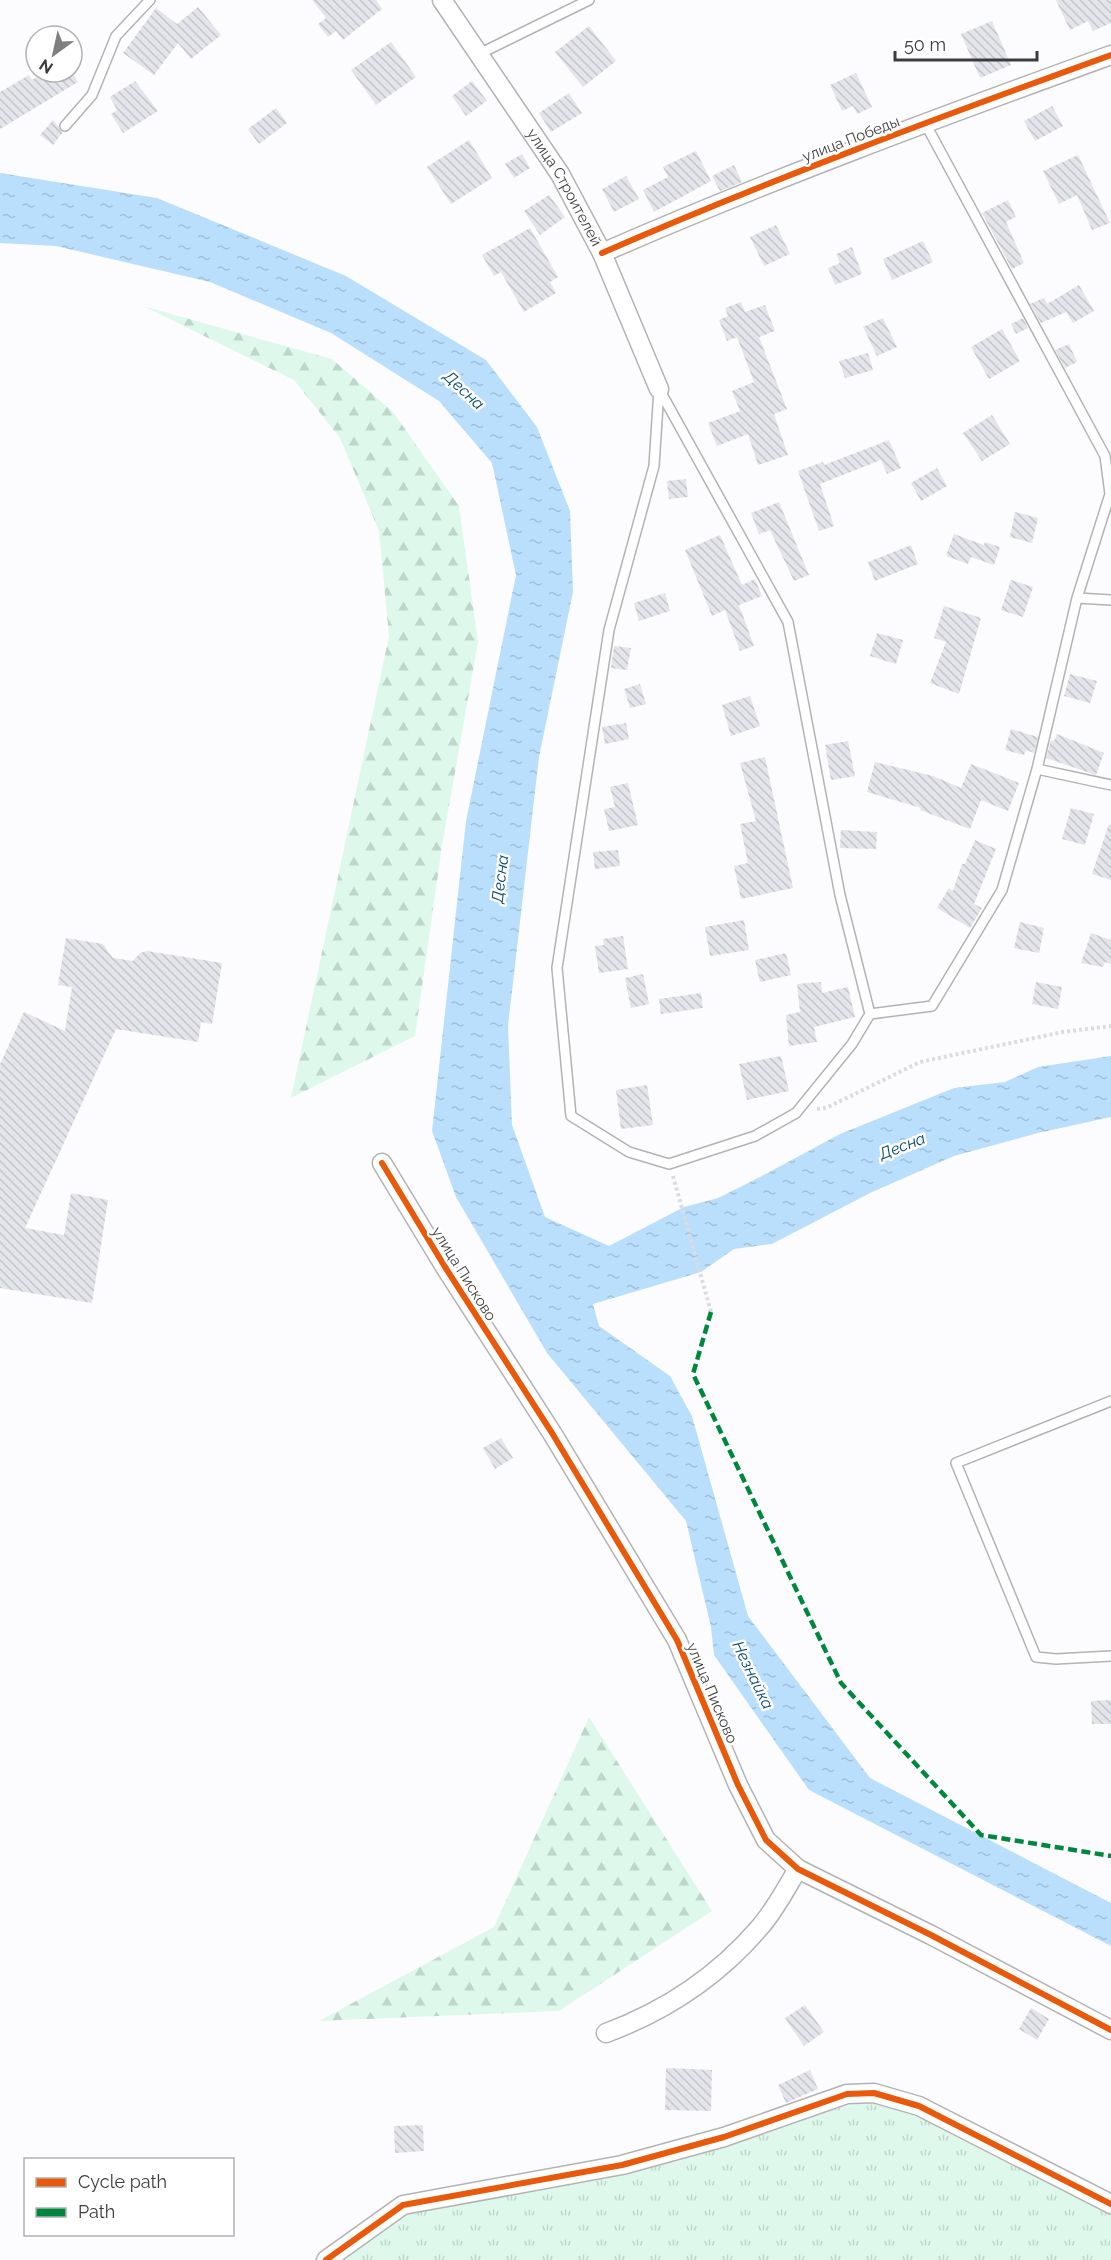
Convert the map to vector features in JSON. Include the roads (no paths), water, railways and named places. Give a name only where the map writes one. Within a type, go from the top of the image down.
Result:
[{"type":"street","name":"улица Строителей","points":[[442,0],[560,174],[602,253],[659,389]]},
{"type":"street","name":"улица Победы","points":[[602,253],[677,220],[925,123],[1111,55]]},
{"type":"street","name":"улица Писково","points":[[382,1163],[445,1267],[552,1433],[677,1640],[738,1785],[766,1840],[798,1869],[931,1935],[1111,2030]]},
{"type":"street","points":[[606,2033],[636,2021],[699,1985],[761,1927],[798,1869]]},
{"type":"street","points":[[326,2260],[403,2205],[622,2164],[723,2137],[847,2094],[874,2093],[919,2106],[1111,2204]]},
{"type":"lane","points":[[65,126],[92,95],[116,36],[150,0]]},
{"type":"lane","points":[[479,54],[589,0]]},
{"type":"lane","points":[[870,1014],[932,1006],[1002,890],[1037,769],[1077,598],[1110,494],[1108,455],[925,123]]},
{"type":"lane","points":[[659,389],[788,622],[840,895],[870,1014],[852,1044],[796,1113],[755,1136],[669,1164],[628,1152],[572,1116],[557,968],[609,630],[654,466],[659,389]]},
{"type":"lane","points":[[1077,598],[1111,600]]},
{"type":"lane","points":[[1037,769],[1111,785]]},
{"type":"lane","points":[[1111,1401],[956,1463],[1036,1657],[1056,1659],[1111,1656]]},
{"type":"water","points":[[0,173],[157,198],[346,276],[486,360],[537,427],[570,511],[573,592],[539,757],[508,1026],[512,1125],[545,1217],[609,1246],[684,1207],[718,1198],[840,1134],[954,1088],[1005,1082],[1038,1067],[1111,1056],[1111,1117],[1038,1133],[954,1156],[870,1193],[772,1244],[734,1249],[701,1272],[593,1304],[599,1326],[670,1376],[692,1416],[748,1616],[870,1778],[1111,1903],[1111,1946],[809,1790],[714,1655],[711,1627],[686,1521],[547,1353],[456,1197],[432,1131],[466,821],[516,575],[492,463],[439,401],[331,333],[210,282],[56,246],[0,243]]},
{"type":"water label","name":"Десна","points":[[464,390]]},
{"type":"water label","name":"Десна","points":[[500,879]]},
{"type":"water label","name":"Десна","points":[[902,1146]]},
{"type":"water label","name":"Незнайка","points":[[753,1675]]}]
